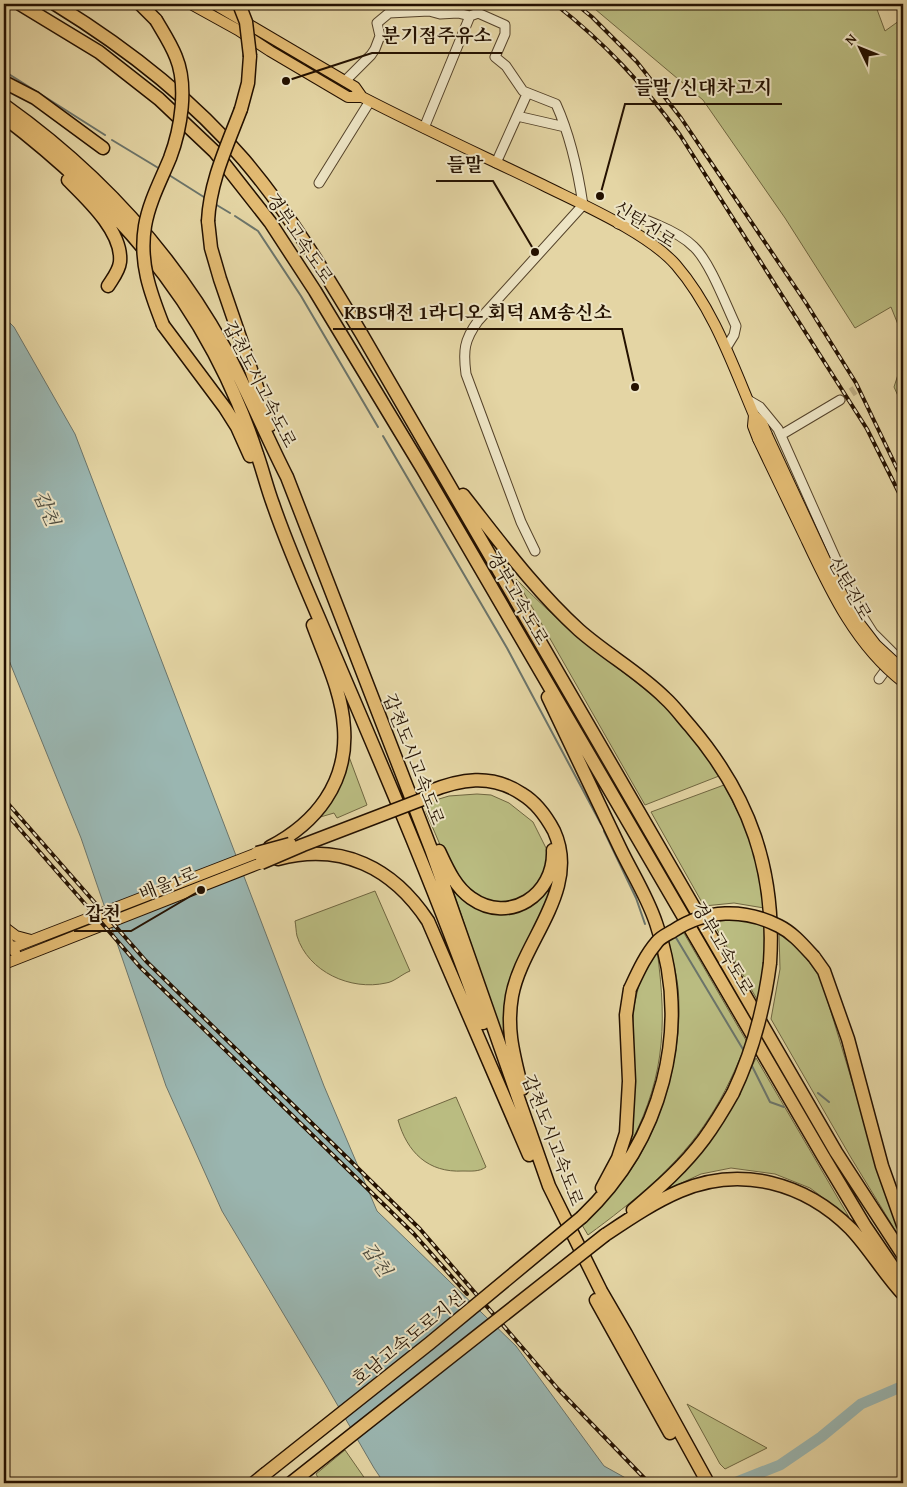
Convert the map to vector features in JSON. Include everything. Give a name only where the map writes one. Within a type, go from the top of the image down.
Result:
[{"type":"highway","name":"경부고속도로","points":[[20,4],[99,52],[152,93],[189,126],[214,152],[270,222],[311,283],[509,616],[823,1156],[903,1282]]},
{"type":"highway","name":"경부고속도로","points":[[55,4],[112,40],[188,102],[244,160],[297,230],[322,268],[434,458],[836,1152],[903,1255]]},
{"type":"highway","points":[[140,4],[156,20],[177,59],[181,78],[181,118],[170,156],[153,196],[145,226],[143,262],[149,292],[164,325],[237,427],[271,501]]},
{"type":"highway","points":[[239,4],[246,22],[250,56],[248,84],[241,109],[214,179],[209,202],[208,221],[211,248],[220,279],[287,476]]},
{"type":"highway","points":[[4,82],[36,98],[103,148]]},
{"type":"highway","name":"갑천도시고속도로","points":[[4,105],[48,138],[83,168],[126,210],[162,252],[192,294],[224,347],[287,476],[431,849],[548,1186],[600,1290],[691,1461],[698,1483]]},
{"type":"highway","name":"갑천도시고속도로","points":[[4,117],[42,146],[119,218],[154,260],[182,299],[214,353],[238,403],[257,452],[271,501],[284,535],[420,856],[471,990],[529,1156],[546,1198],[594,1296],[691,1461],[708,1483]]},
{"type":"highway","points":[[4,125],[69,181],[107,223],[119,249],[120,261],[117,273],[108,286]]},
{"type":"highway","points":[[291,1483],[605,1235],[670,1178],[704,1140],[733,1093],[758,1029],[766,994],[772,931],[762,858],[749,819],[720,766],[705,744],[666,698],[580,630],[529,580],[434,458]]},
{"type":"highway","points":[[259,858],[297,831],[324,803],[340,770],[344,745],[344,728],[337,693],[295,575],[284,535]]},
{"type":"highway","points":[[509,616],[627,863],[647,899],[657,924],[672,998],[672,1036],[664,1080],[654,1112],[642,1141],[625,1168],[610,1188],[582,1217]]},
{"type":"highway","points":[[386,736],[458,886],[470,897],[482,904],[496,908],[528,901],[546,884],[554,861],[553,849],[546,829],[527,805],[508,792],[486,787],[464,787],[430,794]]},
{"type":"highway","points":[[259,858],[303,845],[461,781],[485,780],[509,786],[531,800],[539,808],[551,825],[560,849],[561,863],[557,889],[518,974],[512,994],[509,1016],[511,1043],[524,1095],[529,1131]]},
{"type":"highway","points":[[259,858],[317,853],[346,857],[373,868],[392,879],[416,903],[428,921],[529,1156]]},
{"type":"highway","points":[[582,1217],[615,1165],[626,1133],[629,1081],[626,1015],[630,989],[644,960],[658,941],[682,925],[703,916],[743,914],[763,919],[787,931],[814,957],[824,971],[845,1030],[882,1166],[903,1225]]},
{"type":"highway","points":[[605,1235],[640,1212],[680,1191],[705,1183],[731,1178],[780,1185],[808,1195],[828,1208],[851,1230],[888,1278],[903,1294]]},
{"type":"highway","name":"호남고속도로지선","points":[[254,1483],[430,1343],[582,1217]]},
{"type":"main road","name":"신탄진로","points":[[191,4],[238,30],[270,52],[348,97],[366,99],[583,205],[650,243],[674,263],[707,308],[754,415],[753,426],[763,437],[853,615],[876,645],[903,670]]},
{"type":"main road","name":"신탄진로","points":[[214,4],[355,87],[366,99]]},
{"type":"main road","name":"신탄진로","points":[[763,437],[826,582],[855,631],[872,652],[903,682]]},
{"type":"main road","name":"배울1로","points":[[8,949],[259,858]]},
{"type":"main road","name":"배울1로","points":[[4,964],[52,946],[259,858]]},
{"type":"main road","points":[[4,927],[16,936],[31,940]]},
{"type":"main road","points":[[4,937],[8,949],[18,959]]},
{"type":"street","points":[[345,81],[371,56],[380,36],[377,23],[389,13],[429,11],[440,14],[458,13],[470,16],[478,13],[505,25],[505,34],[495,58],[506,66],[523,92],[556,104],[565,126],[580,182],[583,205],[478,321],[469,334],[464,354],[466,374],[521,522],[535,551]]},
{"type":"street","points":[[424,128],[470,16]]},
{"type":"street","points":[[496,163],[527,94]]},
{"type":"street","points":[[319,183],[366,99]]},
{"type":"street","points":[[517,116],[565,126]]},
{"type":"street","points":[[618,224],[628,218],[641,218],[675,234],[694,246],[703,258],[736,326],[734,335],[726,348]]},
{"type":"street","points":[[748,400],[760,407],[780,432],[859,611],[874,633],[896,656],[878,680]]},
{"type":"street","points":[[780,432],[840,400]]},
{"type":"green space","points":[[589,4],[875,4],[885,31],[903,18],[903,65],[900,67],[903,77],[903,337],[891,307],[855,328],[785,218],[703,100]]},
{"type":"green space","points":[[903,359],[903,407],[894,387]]},
{"type":"green space","points":[[516,579],[570,630],[644,689],[679,720],[708,756],[719,776],[645,805]]},
{"type":"green space","points":[[348,754],[367,805],[337,818],[334,813],[317,818]]},
{"type":"green space","points":[[724,785],[748,832],[760,879],[764,908],[734,903],[704,906],[651,812]]},
{"type":"green space","points":[[491,795],[509,803],[533,822],[547,850],[546,872],[535,891],[517,903],[493,904],[472,896],[447,861],[426,812],[429,802],[449,796]]},
{"type":"green space","points":[[551,874],[552,889],[538,923],[515,968],[507,1049],[449,879],[469,899],[512,907]]},
{"type":"green space","points":[[375,891],[410,971],[395,980],[373,985],[345,981],[332,976],[311,960],[303,949],[297,936],[295,921]]},
{"type":"green space","points":[[730,918],[765,924],[765,963],[758,1001],[711,919]]},
{"type":"green space","points":[[681,928],[747,1042],[720,1100],[684,1151],[638,1196],[588,1235],[582,1225],[601,1206],[630,1171],[653,1130],[662,1107],[674,1059],[679,1010],[678,987],[668,938]]},
{"type":"green space","points":[[779,933],[800,949],[821,979],[892,1213],[903,1238],[903,1243],[771,1019],[780,969]]},
{"type":"green space","points":[[657,950],[662,1006],[660,1056],[648,1104],[624,1156],[634,1006],[641,976]]},
{"type":"green space","points":[[756,1058],[849,1217],[810,1188],[775,1174],[731,1168],[701,1174],[662,1192],[734,1102]]},
{"type":"green space","points":[[456,1097],[486,1167],[481,1170],[451,1171],[429,1164],[413,1151],[398,1120]]},
{"type":"green space","points":[[687,1404],[767,1448],[725,1469],[720,1464]]},
{"type":"green space","points":[[345,1450],[368,1483],[321,1483],[316,1474]]},
{"type":"water","points":[[4,317],[14,327],[75,434],[324,1086],[377,1211],[516,1346],[604,1466],[631,1481],[641,1483],[384,1483],[222,1211],[166,1086],[81,838],[4,648]]},
{"type":"waterway","points":[[4,71],[105,135]]},
{"type":"waterway","points":[[112,140],[160,169]]},
{"type":"waterway","points":[[169,175],[207,199]]},
{"type":"waterway","points":[[215,204],[230,213]]},
{"type":"waterway","points":[[235,216],[258,231],[301,296],[378,427]]},
{"type":"waterway","points":[[383,436],[507,648],[601,824]]},
{"type":"waterway","points":[[604,831],[636,898],[645,924]]},
{"type":"waterway","points":[[675,936],[744,1051]]},
{"type":"waterway","points":[[751,1064],[770,1102],[784,1107]]},
{"type":"waterway","points":[[818,1093],[829,1102]]},
{"type":"waterway","points":[[734,1483],[780,1465],[821,1437],[861,1404],[903,1386]]},
{"type":"tunnel","points":[[840,400],[855,390]]},
{"type":"railway","points":[[555,4],[607,49],[652,98],[680,135],[867,429],[903,501]]},
{"type":"railway","points":[[576,4],[592,17],[637,62],[681,118],[806,303],[856,383],[903,481]]},
{"type":"railway","points":[[4,799],[146,961],[420,1229],[558,1389],[649,1483]]},
{"type":"railway","points":[[4,811],[140,967],[414,1234],[467,1294]]},
{"type":"place","name":"분기점주유소","points":[[286,81]]},
{"type":"place","name":"들말/신대차고지","points":[[600,196]]},
{"type":"place","name":"들말","points":[[535,252]]},
{"type":"place","name":"KBS대전 1라디오 회덕 AM송신소","points":[[635,387]]},
{"type":"place","name":"갑천","points":[[201,890]]}]
